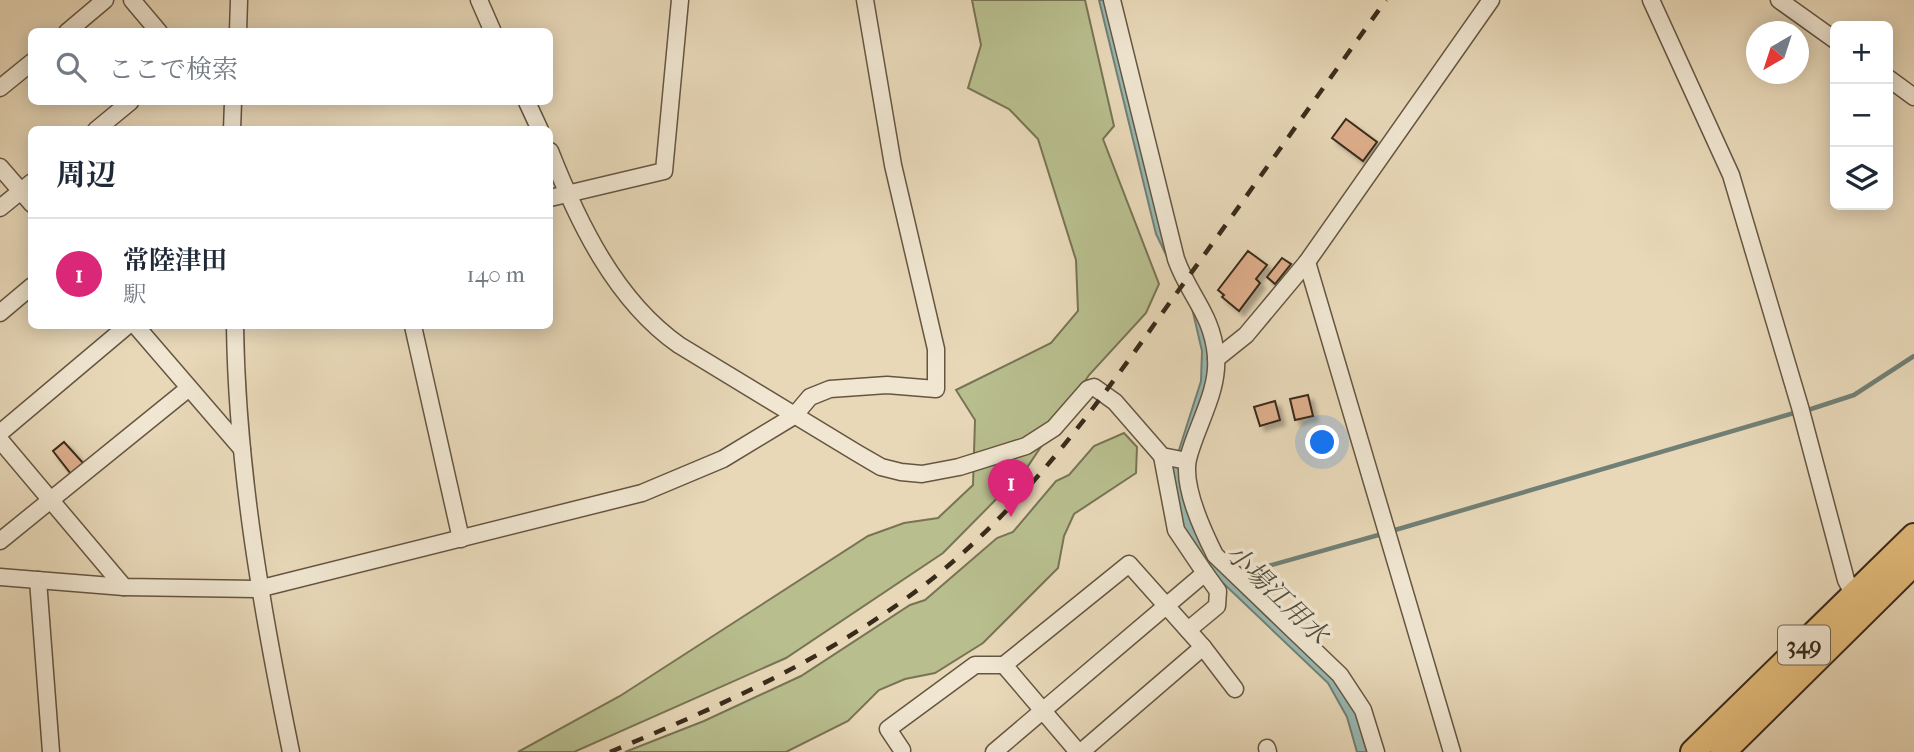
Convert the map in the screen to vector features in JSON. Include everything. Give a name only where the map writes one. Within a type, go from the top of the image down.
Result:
[{"type":"highway","name":"349","points":[[1723,752],[1860,603],[1914,536]]},
{"type":"highway","name":"349","points":[[1693,752],[1860,603],[1914,563]]},
{"type":"street","points":[[72,28],[105,0]]},
{"type":"street","points":[[132,0],[156,28]]},
{"type":"street","points":[[237,28],[239,0]]},
{"type":"street","points":[[479,0],[492,28]]},
{"type":"street","points":[[553,197],[664,171],[680,0]]},
{"type":"street","points":[[0,577],[124,587],[258,589],[642,494],[723,459],[794,416],[810,397],[830,389],[887,385],[936,389],[936,349],[893,164],[865,0]]},
{"type":"street","points":[[1112,0],[1176,259],[1181,273],[1205,310],[1216,359],[1210,395],[1187,461],[1192,500],[1215,555],[1340,675],[1363,710],[1375,752]]},
{"type":"street","points":[[1216,359],[1246,335],[1307,262],[1491,0]]},
{"type":"street","points":[[1651,0],[1731,175],[1860,603]]},
{"type":"street","points":[[1779,0],[1830,36]]},
{"type":"street","points":[[0,88],[28,65]]},
{"type":"street","points":[[1893,82],[1914,97]]},
{"type":"street","points":[[101,126],[126,105]]},
{"type":"street","points":[[528,105],[538,126]]},
{"type":"street","points":[[553,159],[566,194],[620,288],[649,321],[679,345],[881,467],[922,474],[1002,455],[1026,446],[1054,428],[1088,389],[1094,387],[1115,402],[1155,444],[1162,456],[1176,530],[1218,591],[1217,606],[1188,630]]},
{"type":"street","points":[[0,167],[26,187],[0,208]]},
{"type":"street","points":[[1307,262],[1452,752]]},
{"type":"street","points":[[0,313],[28,289]]},
{"type":"street","points":[[0,433],[123,329]]},
{"type":"street","points":[[139,329],[242,449]]},
{"type":"street","points":[[235,329],[242,449],[258,589],[291,752]]},
{"type":"street","points":[[414,329],[461,539]]},
{"type":"street","points":[[0,541],[189,388]]},
{"type":"street","points":[[0,440],[124,587]]},
{"type":"street","points":[[1162,456],[1187,461]]},
{"type":"street","points":[[902,751],[888,729],[975,665],[1004,665],[1129,564],[1169,606],[1235,689]]},
{"type":"street","points":[[994,752],[1205,573]]},
{"type":"street","points":[[38,580],[51,752]]},
{"type":"street","points":[[1004,665],[1080,752],[1203,647]]},
{"type":"green space","points":[[972,0],[1085,0],[1114,126],[1103,139],[1159,284],[1146,313],[1089,375],[1026,469],[943,553],[786,658],[574,752],[518,752],[620,696],[868,536],[904,523],[938,518],[973,485],[975,420],[956,390],[1051,343],[1078,311],[1076,260],[1038,139],[1009,109],[968,88],[981,45]]},
{"type":"green space","points":[[1124,433],[1137,447],[1136,473],[1074,514],[1064,536],[1058,568],[983,643],[935,673],[905,679],[879,690],[848,721],[786,752],[625,752],[704,721],[801,676],[910,605],[925,600],[997,538],[1013,532],[1056,481],[1069,475],[1094,446]]},
{"type":"water","points":[[1099,0],[1107,0],[1134,102],[1200,308],[1210,352],[1209,384],[1186,454],[1179,450],[1201,381],[1202,351],[1192,308],[1156,234]]},
{"type":"water","points":[[1209,558],[1334,677],[1357,714],[1367,752],[1357,752],[1347,717],[1328,683],[1203,564]]},
{"type":"building","points":[[1346,119],[1377,142],[1363,161],[1332,138]]},
{"type":"building","points":[[1248,251],[1267,265],[1256,279],[1260,283],[1239,311],[1222,297],[1224,295],[1218,290]]},
{"type":"building","points":[[1282,258],[1291,264],[1275,284],[1267,277]]},
{"type":"building","points":[[1308,395],[1313,416],[1295,420],[1290,399]]},
{"type":"building","points":[[1275,401],[1280,420],[1260,426],[1254,407]]},
{"type":"building","points":[[64,442],[84,464],[71,474],[53,451]]},
{"type":"waterway","points":[[1808,410],[1854,395],[1914,356]]},
{"type":"waterway","points":[[1395,530],[1794,413]]},
{"type":"waterway","name":"小場江用水","points":[[1177,466],[1178,508],[1185,529],[1196,548]]},
{"type":"waterway","points":[[1254,570],[1382,534]]},
{"type":"railway","points":[[610,752],[732,699],[849,636],[923,586],[995,523],[1058,452],[1117,376],[1386,0]]},
{"type":"place","name":"常陸津田","points":[[1011,517]]}]
